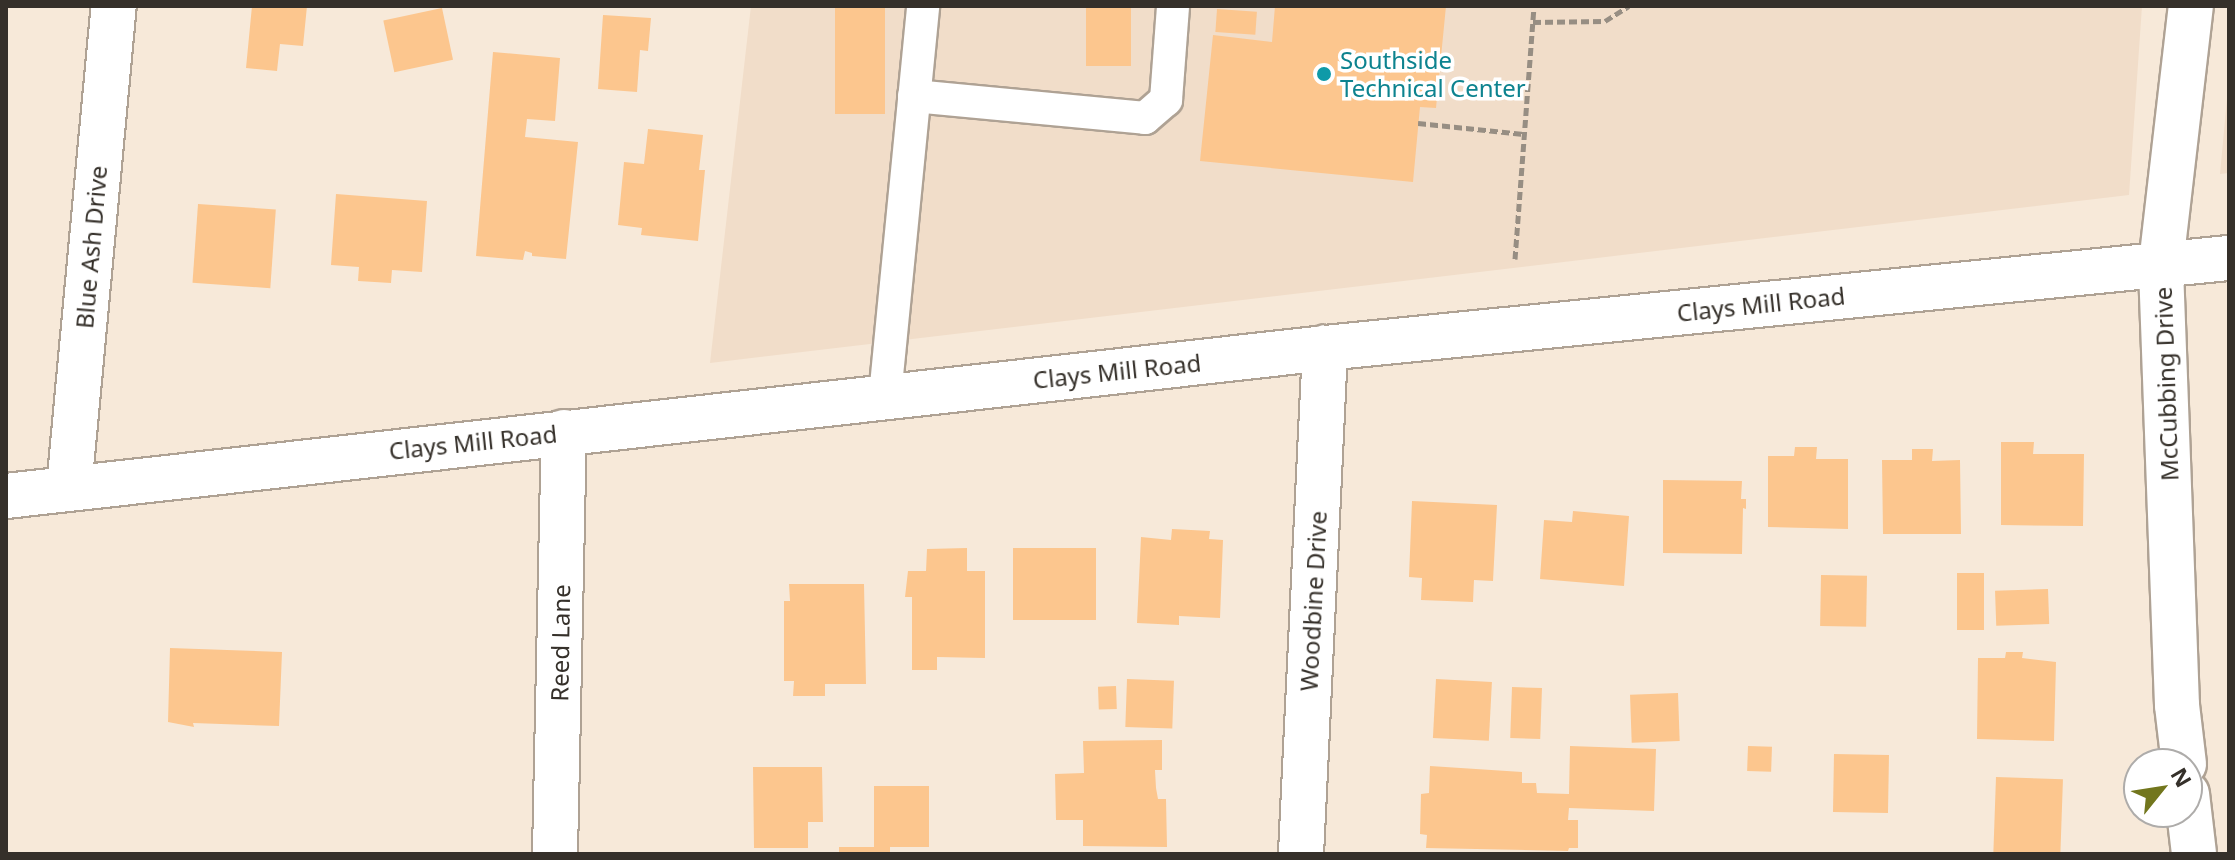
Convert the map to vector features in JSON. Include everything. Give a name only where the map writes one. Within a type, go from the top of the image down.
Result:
[{"type":"main road","name":"Blue Ash Drive","points":[[69,488],[114,6]]},
{"type":"main road","name":"McCubbing Drive","points":[[2182,748],[2177,705],[2161,264],[2191,6]]},
{"type":"main road","name":"Clays Mill Road","points":[[6,496],[1325,348],[2229,258]]},
{"type":"main road","name":"Woodbine Drive","points":[[1301,854],[1325,348]]},
{"type":"main road","name":"Reed Lane","points":[[555,854],[564,432]]},
{"type":"main road","points":[[2191,828],[2194,854]]},
{"type":"lane","points":[[885,396],[923,6]]},
{"type":"lane","points":[[914,96],[1145,118],[1166,100],[1173,6]]},
{"type":"path","points":[[1515,259],[1534,6]]},
{"type":"path","points":[[1533,22],[1605,21],[1629,6]]},
{"type":"path","points":[[1418,123],[1523,134]]},
{"type":"shaded area","points":[[751,6],[2142,6],[2129,195],[710,363]]},
{"type":"shaded area","points":[[2229,77],[2229,173],[2220,174]]},
{"type":"building","points":[[252,6],[307,6],[303,46],[280,44],[277,71],[246,68]]},
{"type":"building","points":[[835,6],[885,6],[885,114],[835,114]]},
{"type":"building","points":[[1086,6],[1131,6],[1131,66],[1086,66]]},
{"type":"building","name":"Southside Technical Center","points":[[1275,6],[1446,6],[1436,108],[1420,107],[1413,182],[1200,161],[1213,35],[1272,42]]},
{"type":"building","points":[[442,8],[453,60],[394,72],[383,20]]},
{"type":"building","points":[[1217,9],[1257,12],[1255,35],[1215,32]]},
{"type":"building","points":[[603,15],[651,18],[648,51],[640,50],[637,92],[598,89]]},
{"type":"building","points":[[493,52],[560,58],[555,121],[527,119],[525,137],[578,142],[566,259],[532,256],[532,253],[525,251],[523,260],[476,256]]},
{"type":"building","points":[[648,129],[703,135],[699,170],[705,170],[698,241],[641,235],[642,228],[618,225],[624,162],[644,164]]},
{"type":"building","points":[[336,194],[427,201],[422,272],[392,270],[391,283],[358,281],[359,267],[331,265]]},
{"type":"building","points":[[198,204],[276,209],[270,288],[192,283]]},
{"type":"building","points":[[2001,442],[2034,442],[2033,454],[2084,454],[2083,526],[2001,525]]},
{"type":"building","points":[[1795,447],[1817,447],[1816,459],[1848,459],[1848,529],[1768,527],[1768,456],[1794,456]]},
{"type":"building","points":[[1912,449],[1933,449],[1932,461],[1960,460],[1961,534],[1883,534],[1882,460],[1912,460]]},
{"type":"building","points":[[1663,480],[1742,481],[1741,499],[1746,499],[1746,509],[1743,508],[1742,554],[1663,553]]},
{"type":"building","points":[[1412,501],[1497,505],[1493,581],[1474,580],[1473,602],[1421,600],[1422,578],[1409,577]]},
{"type":"building","points":[[1573,511],[1629,516],[1624,586],[1540,579],[1544,520],[1572,522]]},
{"type":"building","points":[[1172,529],[1210,531],[1209,539],[1223,540],[1220,618],[1179,616],[1179,625],[1137,623],[1141,537],[1171,540]]},
{"type":"building","points":[[967,548],[967,571],[985,571],[985,658],[937,657],[937,670],[912,670],[912,597],[905,597],[908,571],[926,571],[927,549]]},
{"type":"building","points":[[1013,548],[1096,548],[1096,620],[1013,620]]},
{"type":"building","points":[[1957,573],[1984,573],[1984,630],[1957,630]]},
{"type":"building","points":[[1821,575],[1867,576],[1866,627],[1820,626]]},
{"type":"building","points":[[789,584],[864,584],[866,684],[825,684],[825,696],[793,696],[794,681],[784,681],[784,601],[790,601]]},
{"type":"building","points":[[2048,589],[2049,624],[1996,626],[1995,591]]},
{"type":"building","points":[[170,648],[282,652],[279,726],[193,723],[194,727],[168,722]]},
{"type":"building","points":[[2006,652],[2023,652],[2022,658],[2056,662],[2054,741],[1977,739],[1978,658],[2005,658]]},
{"type":"building","points":[[1127,679],[1174,681],[1172,729],[1125,727]]},
{"type":"building","points":[[1436,679],[1492,682],[1489,741],[1433,738]]},
{"type":"building","points":[[1116,686],[1117,709],[1099,710],[1098,687]]},
{"type":"building","points":[[1512,687],[1542,688],[1540,739],[1510,738]]},
{"type":"building","points":[[1678,693],[1680,741],[1632,743],[1630,695]]},
{"type":"building","points":[[1162,740],[1162,770],[1155,770],[1158,799],[1166,799],[1167,847],[1083,846],[1083,820],[1056,820],[1055,774],[1084,773],[1083,741]]},
{"type":"building","points":[[1570,746],[1656,749],[1654,811],[1569,808],[1568,820],[1578,820],[1578,848],[1569,848],[1568,851],[1426,848],[1427,835],[1420,834],[1421,794],[1429,793],[1430,766],[1522,772],[1522,783],[1536,783],[1537,793],[1569,794]]},
{"type":"building","points":[[1748,746],[1772,747],[1771,772],[1747,771]]},
{"type":"building","points":[[1834,754],[1889,755],[1888,813],[1833,812]]},
{"type":"building","points":[[753,767],[822,767],[823,822],[808,822],[808,848],[754,848]]},
{"type":"building","points":[[1996,777],[2063,779],[2060,854],[1993,854]]},
{"type":"building","points":[[874,786],[929,786],[929,847],[890,847],[890,854],[839,854],[839,847],[874,847]]},
{"type":"place","name":"Southside Technical Center","points":[[1324,74]]}]
